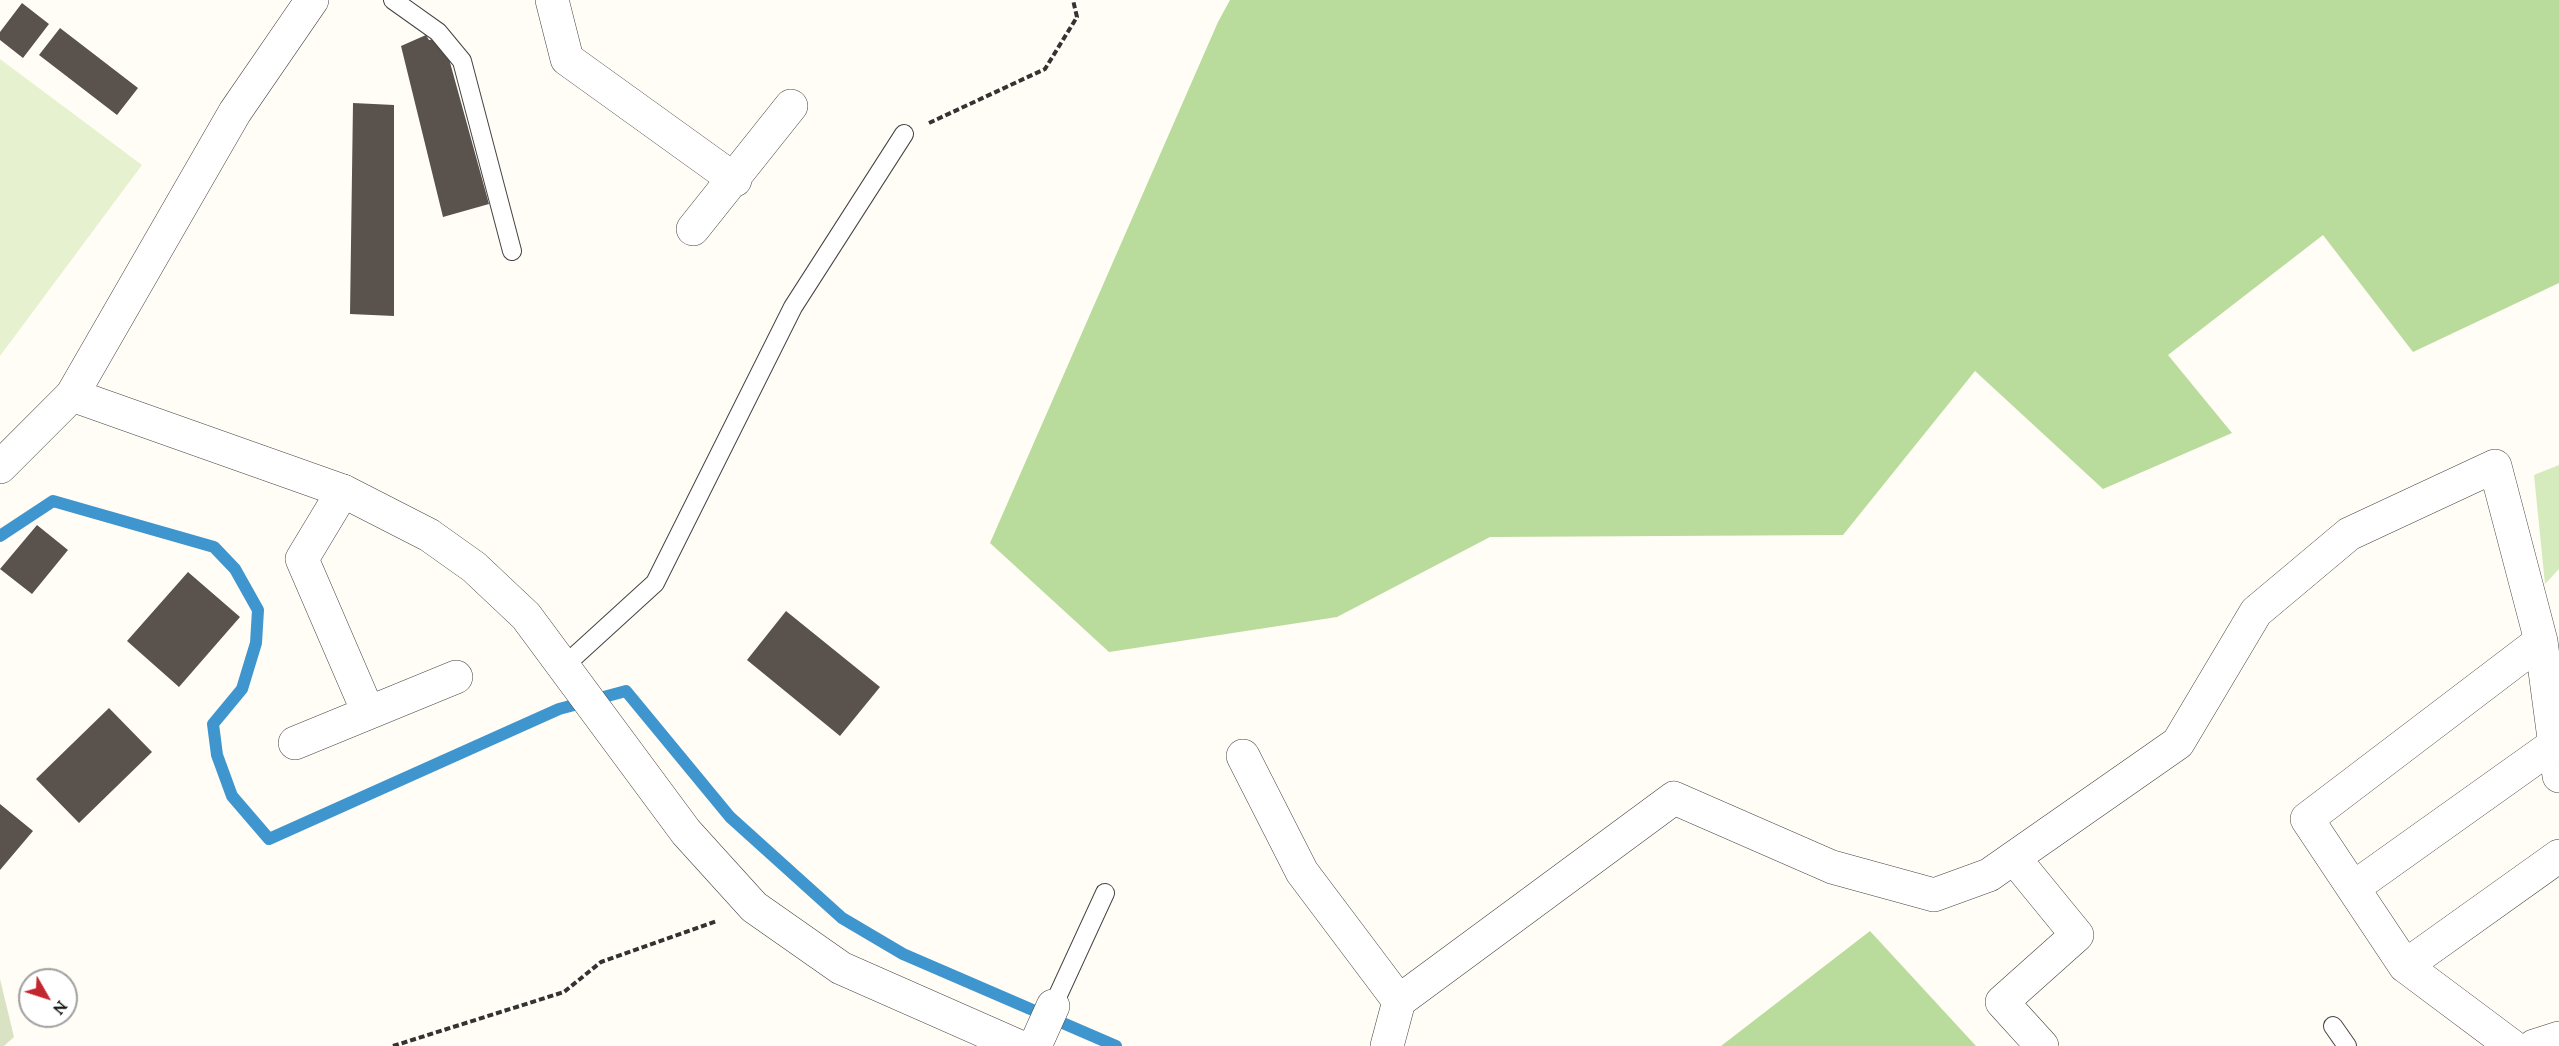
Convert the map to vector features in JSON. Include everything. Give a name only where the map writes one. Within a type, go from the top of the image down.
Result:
[{"type":"street","points":[[0,467],[72,395],[235,112],[312,0]]},
{"type":"street","points":[[552,0],[567,59],[735,180]]},
{"type":"street","points":[[693,229],[735,180],[791,106]]},
{"type":"street","points":[[72,395],[343,490],[429,535],[474,567],[526,616],[686,832],[754,908],[841,968],[1018,1046]]},
{"type":"street","points":[[1387,1046],[1399,1001],[1674,798],[1832,867],[1934,896],[1989,875],[2178,743],[2256,612],[2349,534],[2495,466],[2541,641],[2559,776]]},
{"type":"street","points":[[343,490],[302,559],[368,712]]},
{"type":"street","points":[[2512,1046],[2405,966],[2307,819],[2541,641]]},
{"type":"street","points":[[295,743],[456,677]]},
{"type":"street","points":[[2353,888],[2555,744]]},
{"type":"street","points":[[1243,756],[1302,872],[1399,1001]]},
{"type":"street","points":[[2405,966],[2559,856]]},
{"type":"street","points":[[2014,858],[2077,935],[2002,1002],[2042,1046]]},
{"type":"street","points":[[2535,1046],[2559,1038]]},
{"type":"lane","points":[[393,0],[438,32],[462,61],[512,251]]},
{"type":"lane","points":[[569,673],[655,583],[793,307],[904,134]]},
{"type":"lane","points":[[1044,1026],[1105,893]]},
{"type":"lane","points":[[2333,1026],[2347,1046]]},
{"type":"path","points":[[904,134],[1046,69],[1077,17],[1073,0]]},
{"type":"path","points":[[393,1046],[564,992],[602,962],[754,908]]},
{"type":"green space","points":[[1230,0],[2559,0],[2559,283],[2413,352],[2323,235],[2168,355],[2232,433],[2103,489],[1975,371],[1843,535],[1490,537],[1337,617],[1109,652],[990,543],[1218,22]]},
{"type":"green space","points":[[0,59],[142,165],[0,356]]},
{"type":"green space","points":[[2559,465],[2559,569],[2545,584],[2534,475]]},
{"type":"green space","points":[[1870,931],[1976,1046],[1721,1046]]},
{"type":"green space","points":[[0,979],[14,1037],[4,1046],[0,1046]]},
{"type":"building","points":[[22,3],[49,24],[23,58],[0,40],[0,32]]},
{"type":"building","points":[[60,28],[138,88],[117,115],[39,55]]},
{"type":"building","points":[[426,35],[429,40],[443,37],[489,204],[443,217],[401,46]]},
{"type":"building","points":[[353,103],[394,105],[394,316],[350,314]]},
{"type":"building","points":[[37,525],[68,550],[32,594],[0,569]]},
{"type":"building","points":[[188,572],[240,617],[179,687],[127,641]]},
{"type":"building","points":[[786,611],[880,687],[840,736],[747,660]]},
{"type":"building","points":[[109,708],[152,752],[79,823],[36,779]]},
{"type":"building","points":[[0,804],[33,831],[0,870]]},
{"type":"waterway","points":[[0,536],[53,501],[214,547],[235,569],[258,610],[256,643],[242,689],[213,724],[217,755],[232,796],[269,839],[559,709],[626,691],[730,817],[842,918],[903,954],[1116,1046]]}]
